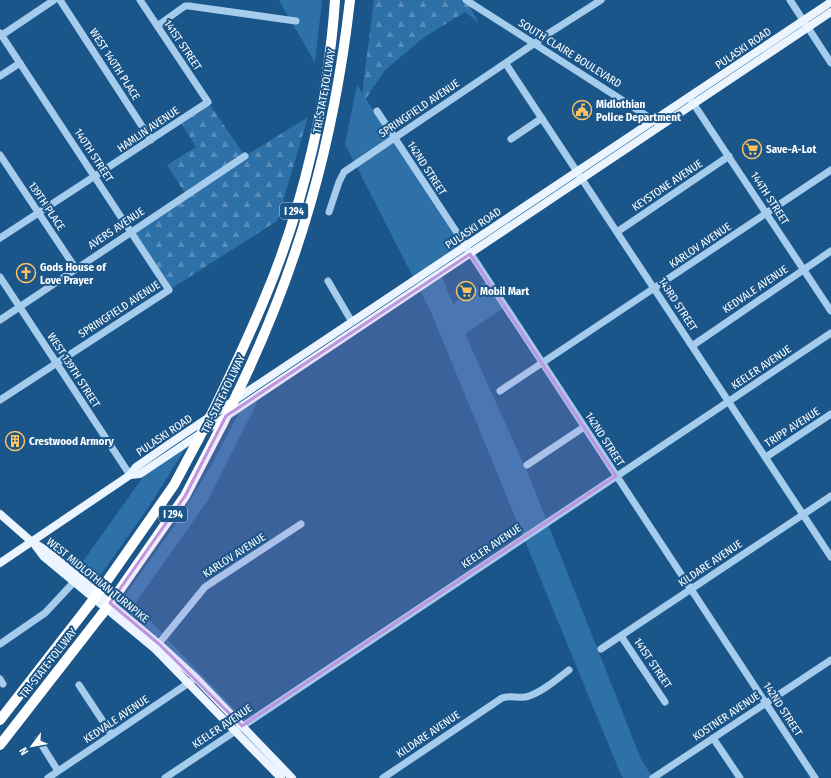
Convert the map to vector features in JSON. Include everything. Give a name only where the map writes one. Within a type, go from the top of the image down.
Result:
[{"type":"highway","name":"TRI-STATE TOLLWAY","points":[[0,720],[102,588],[145,529],[174,485],[242,352],[267,293],[310,160],[333,35],[335,0]]},
{"type":"highway","name":"TRI-STATE TOLLWAY","points":[[0,745],[114,598],[185,496],[237,394],[278,303],[300,242],[321,168],[344,51],[350,0]]},
{"type":"main road","name":"PULASKI ROAD","points":[[579,175],[694,104],[806,24],[831,2]]},
{"type":"main road","name":"PULASKI ROAD","points":[[130,475],[140,474],[579,175],[654,120],[806,24],[831,12]]},
{"type":"main road","name":"PULASKI ROAD","points":[[0,563],[130,475],[136,466],[352,322],[468,250]]},
{"type":"main road","points":[[0,514],[32,542]]},
{"type":"main road","name":"WEST MIDLOTHIAN TURNPIKE","points":[[32,542],[44,558],[157,646]]},
{"type":"main road","name":"WEST MIDLOTHIAN TURNPIKE","points":[[32,542],[46,550],[157,646],[238,728],[292,778]]},
{"type":"main road","name":"WEST MIDLOTHIAN TURNPIKE","points":[[238,728],[281,778]]},
{"type":"street","points":[[1,34],[54,0]]},
{"type":"street","name":"WEST 140TH PLACE","points":[[60,0],[151,140]]},
{"type":"street","name":"141ST STREET","points":[[140,0],[208,102]]},
{"type":"street","name":"SOUTH CLAIRE BOULEVARD","points":[[466,0],[540,40],[662,125]]},
{"type":"street","name":"SPRINGFIELD AVENUE","points":[[328,212],[344,172],[601,0]]},
{"type":"street","points":[[790,0],[831,63]]},
{"type":"street","points":[[157,26],[185,6],[296,21]]},
{"type":"street","name":"140TH STREET","points":[[1,34],[169,290]]},
{"type":"street","points":[[0,76],[20,63]]},
{"type":"street","name":"143RD STREET","points":[[506,64],[831,557]]},
{"type":"street","name":"144TH STREET","points":[[689,97],[730,156],[831,311]]},
{"type":"street","name":"HAMLIN AVENUE","points":[[0,238],[208,102]]},
{"type":"street","name":"142ND STREET","points":[[377,111],[814,778]]},
{"type":"street","points":[[511,139],[542,118]]},
{"type":"street","name":"139TH PLACE","points":[[0,155],[76,269]]},
{"type":"street","name":"AVERS AVENUE","points":[[0,320],[245,156]]},
{"type":"street","name":"KEYSTONE AVENUE","points":[[617,232],[730,156]]},
{"type":"street","name":"KARLOV AVENUE","points":[[500,391],[831,170]]},
{"type":"street","name":"KEDVALE AVENUE","points":[[692,346],[831,251]]},
{"type":"street","name":"WEST 139TH STREET","points":[[0,277],[130,475]]},
{"type":"street","points":[[328,281],[352,322]]},
{"type":"street","name":"SPRINGFIELD AVENUE","points":[[0,400],[169,290]]},
{"type":"street","name":"KEELER AVENUE","points":[[165,778],[831,333]]},
{"type":"street","name":"TRIPP AVENUE","points":[[766,457],[831,414]]},
{"type":"street","points":[[527,465],[584,427]]},
{"type":"street","name":"KILDARE AVENUE","points":[[601,649],[831,496]]},
{"type":"street","name":"KARLOV AVENUE","points":[[157,646],[206,587],[301,524]]},
{"type":"street","points":[[0,644],[45,613],[74,582]]},
{"type":"street","name":"141ST STREET","points":[[621,636],[666,702]]},
{"type":"street","name":"KOSTNER AVENUE","points":[[653,778],[831,660]]},
{"type":"street","name":"KILDARE AVENUE","points":[[383,778],[502,698],[508,695],[521,698],[529,697],[569,670]]},
{"type":"street","name":"KEDVALE AVENUE","points":[[48,778],[192,681]]},
{"type":"street","points":[[79,685],[112,735]]},
{"type":"street","points":[[713,738],[740,778]]},
{"type":"street","points":[[38,740],[58,771]]},
{"type":"highlighted area","points":[[470,254],[616,476],[242,726],[159,644],[110,603],[185,496],[226,416]]},
{"type":"green space","points":[[279,0],[322,0],[315,63]]},
{"type":"green space","points":[[374,0],[466,0],[479,23],[465,12],[423,38],[385,70],[365,100],[362,94]]},
{"type":"green space","points":[[357,85],[460,245],[436,262],[453,304],[485,282],[503,308],[465,334],[529,476],[641,759],[653,778],[623,778],[621,775],[431,312],[345,144]]},
{"type":"green space","points":[[208,102],[245,156],[308,117],[277,221],[169,290],[131,232],[186,195],[167,165],[196,147],[180,121]]},
{"type":"green space","points":[[258,401],[208,500],[134,605],[163,634],[157,637],[118,605],[173,528],[212,464],[239,413]]},
{"type":"green space","points":[[185,449],[148,508],[93,586],[76,571],[146,473]]},
{"type":"green space","points":[[167,639],[245,720],[241,720],[168,647],[166,643]]},
{"type":"place","name":"Midlothian Police Department","points":[[582,110]]},
{"type":"place","name":"Save-A-Lot","points":[[752,149]]},
{"type":"place","name":"Gods House of Love Prayer","points":[[26,273]]},
{"type":"place","name":"Mobil Mart","points":[[466,291]]},
{"type":"place","name":"Crestwood Armory","points":[[15,441]]}]
